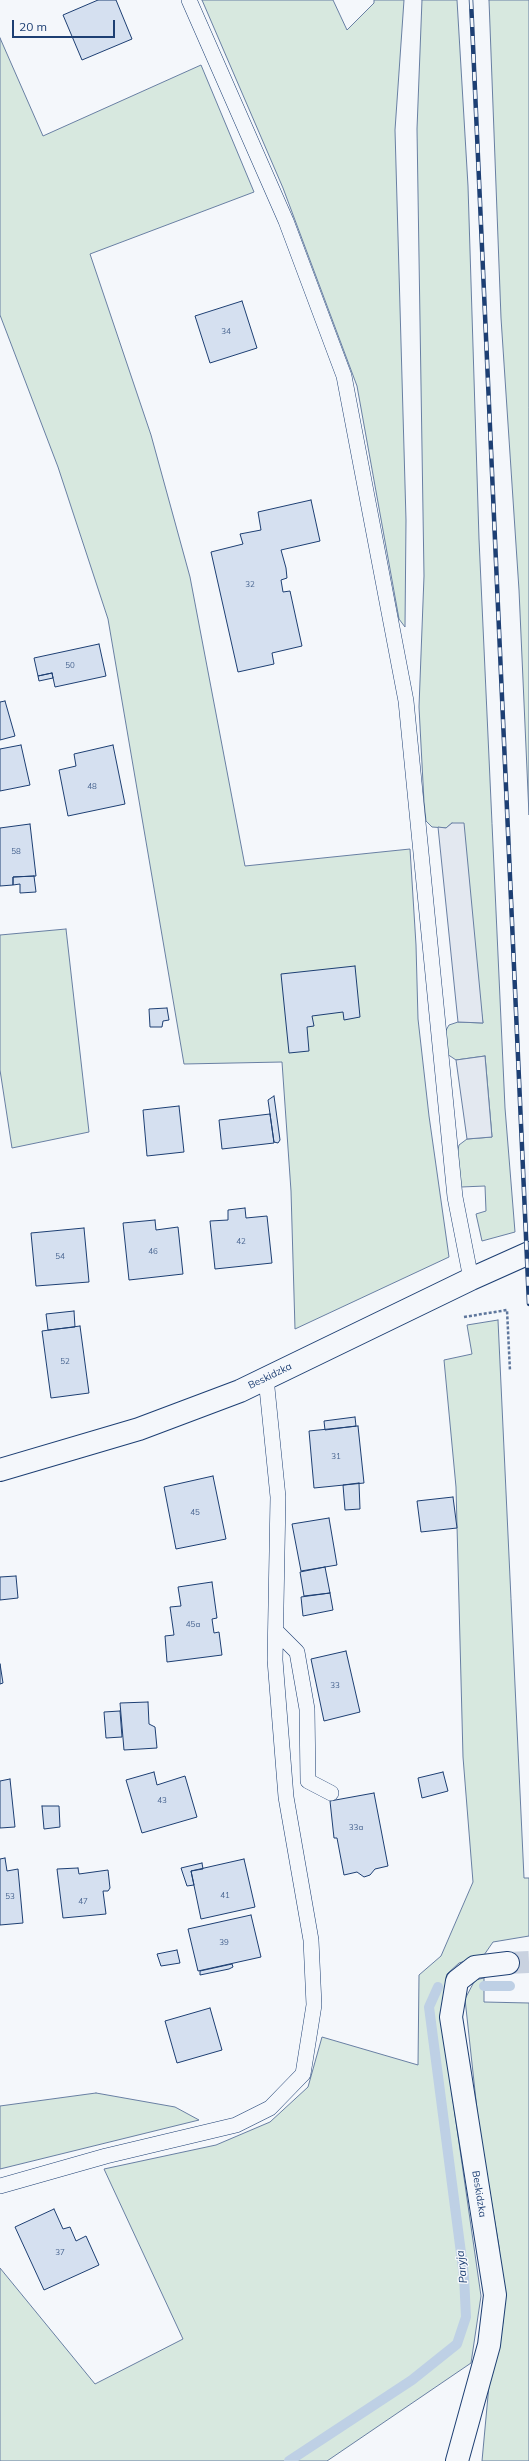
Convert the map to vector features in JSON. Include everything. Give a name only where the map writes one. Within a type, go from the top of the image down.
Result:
[{"type":"street","name":"Beskidzka","points":[[0,1470],[160,1422],[240,1391],[471,1279],[529,1253]]},
{"type":"street","name":"Beskidzka","points":[[457,2461],[488,2345],[495,2295],[451,2017],[457,1981],[475,1967],[508,1963]]},
{"type":"lane","points":[[189,0],[286,221],[344,376],[406,701],[455,1197],[471,1279]]},
{"type":"lane","points":[[0,2186],[106,2156],[236,2125],[270,2108],[303,2074],[314,2005],[311,1940],[286,1797],[275,1660],[278,1497],[266,1378]]},
{"type":"lane","points":[[276,1632],[297,1652],[308,1710],[308,1781],[331,1793]]},
{"type":"path","points":[[434,1297],[447,1320],[507,1310],[510,1371]]},
{"type":"shaded area","points":[[202,0],[333,0],[347,30],[374,3],[374,0],[404,0],[395,130],[406,520],[405,627],[399,619],[357,386],[283,188]]},
{"type":"shaded area","points":[[422,0],[457,0],[468,186],[479,539],[505,1108],[515,1232],[482,1241],[476,1214],[486,1211],[485,1186],[461,1187],[456,1158],[459,1145],[467,1139],[492,1137],[485,1056],[456,1060],[447,1054],[445,1032],[449,1025],[458,1022],[483,1023],[452,823],[446,828],[432,827],[426,821],[419,707],[424,576],[417,129]]},
{"type":"shaded area","points":[[489,0],[529,0],[529,815],[519,590],[501,318]]},
{"type":"shaded area","points":[[0,38],[43,136],[201,65],[254,192],[90,254],[151,435],[190,577],[245,866],[410,849],[416,945],[418,1019],[429,1116],[449,1257],[295,1329],[291,1191],[282,1062],[184,1064],[108,619],[58,467],[0,315]]},
{"type":"shaded area","points":[[452,823],[464,823],[483,1023],[458,1022],[438,827],[446,828]]},
{"type":"shaded area","points":[[66,929],[89,1132],[12,1148],[0,1070],[0,935]]},
{"type":"shaded area","points":[[485,1056],[492,1137],[467,1139],[456,1060]]},
{"type":"shaded area","points":[[498,1320],[524,1878],[529,1878],[529,1936],[493,1942],[484,1955],[459,1963],[447,1974],[441,2017],[481,2296],[471,2363],[327,2461],[0,2461],[0,2268],[95,2384],[183,2339],[104,2169],[216,2145],[270,2122],[308,2087],[322,2037],[418,2065],[419,1975],[441,1956],[473,1882],[463,1757],[456,1487],[444,1360],[472,1354],[467,1325]]},
{"type":"shaded area","points":[[484,1978],[484,2002],[529,2003],[529,2461],[482,2461],[489,2385],[503,2322],[499,2247],[479,2128],[465,1999],[475,1980]]},
{"type":"shaded area","points":[[96,2093],[175,2107],[199,2120],[0,2169],[0,2106]]},
{"type":"building","points":[[98,0],[116,0],[132,39],[82,60],[63,15]]},
{"type":"building","points":[[242,301],[257,348],[210,363],[195,316]]},
{"type":"building","points":[[311,500],[320,541],[281,550],[287,578],[281,580],[283,592],[290,591],[302,646],[272,653],[274,664],[238,672],[211,552],[243,544],[240,534],[261,530],[258,512]]},
{"type":"building","points":[[99,644],[106,676],[55,687],[52,673],[38,676],[34,658]]},
{"type":"building","points":[[52,673],[53,678],[39,681],[38,676]]},
{"type":"building","points":[[5,701],[15,736],[0,740],[0,702]]},
{"type":"building","points":[[21,745],[30,785],[0,791],[0,749]]},
{"type":"building","points":[[113,745],[125,804],[68,816],[59,770],[76,766],[74,754]]},
{"type":"building","points":[[30,824],[36,876],[13,877],[13,885],[0,886],[0,828]]},
{"type":"building","points":[[34,876],[36,892],[20,893],[20,884],[13,885],[13,877]]},
{"type":"building","points":[[355,966],[360,1017],[344,1020],[343,1012],[312,1016],[314,1026],[307,1027],[309,1051],[289,1053],[281,974]]},
{"type":"building","points":[[167,1008],[169,1020],[163,1021],[162,1027],[150,1027],[149,1009]]},
{"type":"building","points":[[274,1096],[280,1140],[278,1143],[274,1142],[268,1100]]},
{"type":"building","points":[[179,1106],[184,1152],[147,1156],[143,1110]]},
{"type":"building","points":[[270,1114],[274,1143],[222,1149],[219,1120]]},
{"type":"building","points":[[245,1208],[246,1218],[267,1216],[272,1263],[215,1269],[210,1221],[228,1220],[228,1210]]},
{"type":"building","points":[[155,1220],[156,1230],[178,1227],[183,1274],[129,1280],[123,1223]]},
{"type":"building","points":[[84,1228],[89,1282],[36,1286],[31,1233]]},
{"type":"building","points":[[74,1311],[75,1327],[48,1330],[46,1314]]},
{"type":"building","points":[[80,1326],[89,1393],[51,1398],[42,1331]]},
{"type":"building","points":[[355,1417],[356,1426],[325,1430],[324,1421]]},
{"type":"building","points":[[358,1426],[364,1483],[314,1488],[309,1431]]},
{"type":"building","points":[[213,1476],[226,1539],[176,1549],[164,1487]]},
{"type":"building","points":[[359,1483],[360,1509],[345,1510],[343,1485]]},
{"type":"building","points":[[453,1497],[457,1528],[421,1532],[417,1501]]},
{"type":"building","points":[[329,1518],[337,1565],[301,1571],[292,1524]]},
{"type":"building","points":[[325,1567],[330,1593],[304,1596],[300,1572]]},
{"type":"building","points":[[16,1576],[18,1598],[0,1600],[0,1577]]},
{"type":"building","points":[[212,1582],[217,1618],[212,1619],[214,1633],[219,1632],[222,1655],[167,1662],[165,1636],[174,1635],[170,1607],[181,1606],[178,1587]]},
{"type":"building","points":[[330,1593],[333,1610],[303,1616],[301,1597]]},
{"type":"building","points":[[346,1651],[360,1712],[324,1721],[311,1659]]},
{"type":"building","points":[[0,1664],[3,1683],[0,1684]]},
{"type":"building","points":[[148,1702],[149,1724],[155,1727],[157,1748],[124,1750],[120,1703]]},
{"type":"building","points":[[120,1711],[122,1737],[106,1738],[104,1712]]},
{"type":"building","points":[[154,1772],[157,1785],[185,1776],[197,1817],[142,1833],[126,1780]]},
{"type":"building","points":[[443,1772],[448,1791],[422,1798],[418,1778]]},
{"type":"building","points":[[10,1779],[15,1827],[0,1828],[0,1781]]},
{"type":"building","points":[[374,1793],[388,1866],[375,1869],[370,1875],[364,1877],[357,1872],[344,1875],[337,1838],[334,1838],[330,1801]]},
{"type":"building","points":[[42,1806],[59,1806],[60,1827],[44,1829]]},
{"type":"building","points":[[5,1858],[7,1871],[18,1869],[23,1923],[0,1925],[0,1859]]},
{"type":"building","points":[[244,1859],[255,1907],[201,1919],[191,1871]]},
{"type":"building","points":[[202,1863],[203,1869],[191,1871],[194,1885],[187,1886],[181,1868]]},
{"type":"building","points":[[78,1868],[79,1874],[108,1870],[110,1888],[108,1891],[103,1891],[106,1914],[63,1918],[57,1869]]},
{"type":"building","points":[[251,1915],[261,1957],[198,1971],[188,1929]]},
{"type":"building","points":[[177,1950],[180,1963],[161,1966],[157,1954]]},
{"type":"building","points":[[232,1964],[233,1967],[229,1969],[200,1975],[200,1971]]},
{"type":"building","points":[[210,2008],[222,2050],[177,2063],[165,2021]]},
{"type":"building","points":[[54,2209],[63,2229],[70,2227],[76,2241],[86,2236],[99,2265],[44,2290],[15,2227]]},
{"type":"waterway","points":[[484,1986],[510,1986]]},
{"type":"waterway","name":"Paryja","points":[[289,2461],[412,2380],[457,2344],[466,2317],[464,2276],[429,2007],[438,1987]]},
{"type":"tunnel","points":[[508,1963],[529,1962]]},
{"type":"railway","points":[[471,0],[529,1304]]}]
